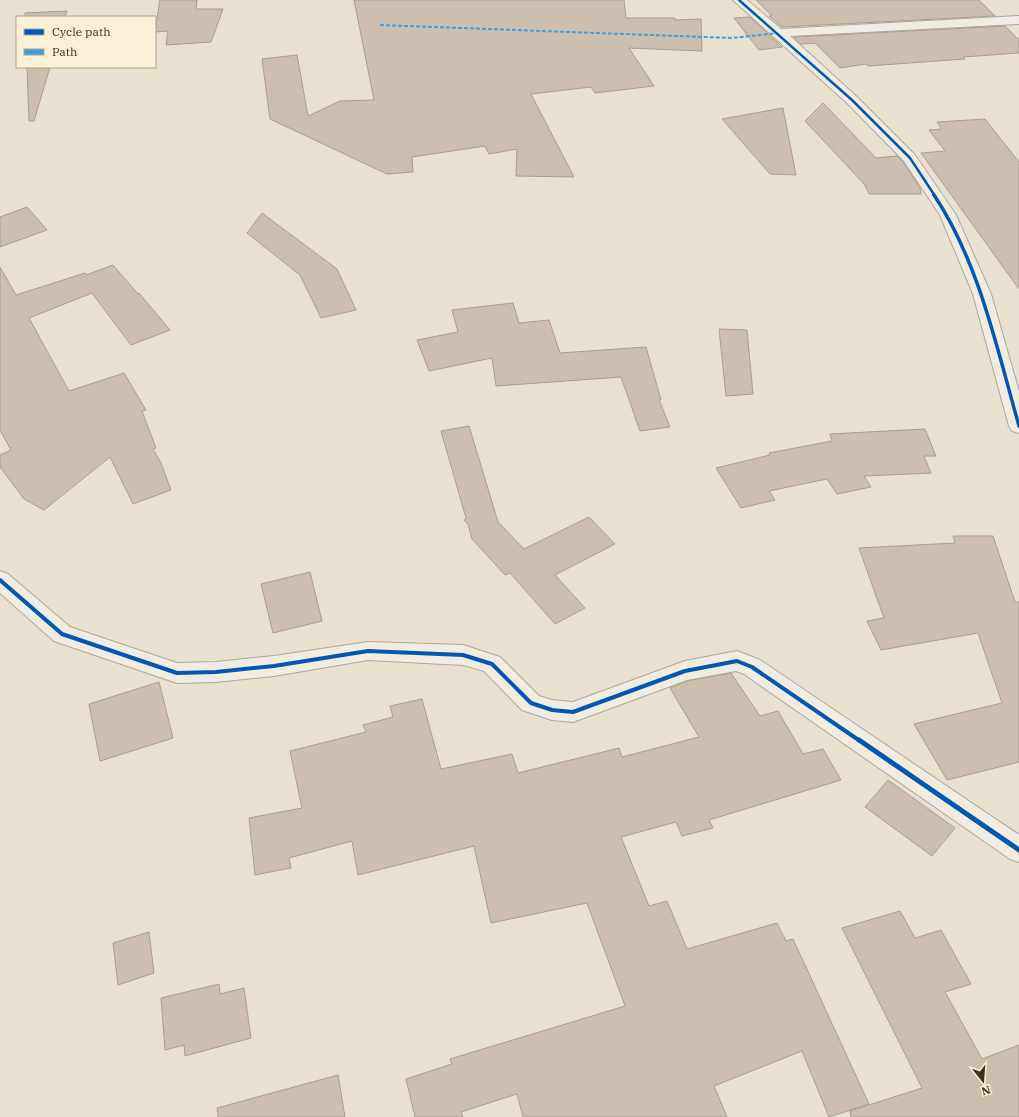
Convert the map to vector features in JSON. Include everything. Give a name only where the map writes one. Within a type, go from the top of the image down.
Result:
[{"type":"street","points":[[739,0],[852,100],[910,158],[948,214],[982,294],[1019,426]]},
{"type":"street","points":[[778,33],[1019,20]]},
{"type":"street","points":[[0,580],[62,634],[177,673],[216,672],[274,666],[368,651],[463,655],[492,664],[531,703],[552,710],[574,712],[685,671],[736,661],[752,667],[1019,850]]},
{"type":"building","points":[[160,0],[197,0],[196,9],[223,9],[211,42],[166,45],[168,31],[156,32]]},
{"type":"building","points":[[354,0],[624,0],[626,18],[675,18],[675,20],[701,19],[702,51],[629,48],[654,86],[595,93],[591,87],[531,94],[574,177],[516,176],[517,149],[489,154],[485,146],[412,157],[413,172],[387,174],[270,119],[262,59],[297,55],[308,116],[340,101],[374,100]]},
{"type":"building","points":[[756,0],[979,0],[995,16],[782,27],[769,16],[772,16]]},
{"type":"building","points":[[67,11],[65,16],[25,16],[25,13]]},
{"type":"building","points":[[750,17],[782,47],[759,50],[734,18]]},
{"type":"building","points":[[1005,26],[1019,40],[1019,53],[963,57],[965,59],[868,66],[866,64],[840,68],[815,43],[801,44],[794,37]]},
{"type":"building","points":[[27,68],[50,68],[34,121],[29,121]]},
{"type":"building","points":[[823,103],[876,158],[897,156],[903,162],[920,188],[921,194],[869,194],[865,185],[805,121]]},
{"type":"building","points":[[783,108],[796,175],[770,174],[722,119]]},
{"type":"building","points":[[985,119],[1019,162],[1019,289],[921,153],[945,151],[929,130],[942,129],[937,122]]},
{"type":"building","points":[[27,207],[47,230],[0,247],[0,217]]},
{"type":"building","points":[[262,213],[337,269],[356,310],[321,318],[300,275],[247,233]]},
{"type":"building","points":[[113,265],[170,330],[131,345],[92,293],[29,318],[69,391],[124,373],[146,410],[142,411],[156,448],[153,449],[161,463],[171,490],[133,504],[110,457],[44,510],[24,499],[0,467],[0,455],[11,450],[0,430],[0,267],[16,295],[85,273],[86,275]]},
{"type":"building","points":[[513,303],[519,323],[549,320],[560,353],[646,347],[661,400],[659,400],[670,427],[640,431],[621,377],[496,386],[492,358],[429,371],[417,340],[458,332],[452,310]]},
{"type":"building","points":[[719,329],[747,330],[753,394],[726,396]]},
{"type":"building","points":[[469,426],[498,522],[524,549],[589,517],[615,544],[555,575],[585,608],[555,624],[510,573],[505,575],[472,539],[468,524],[464,520],[466,518],[441,431]]},
{"type":"building","points":[[925,429],[936,456],[924,456],[931,473],[864,476],[871,487],[837,494],[827,479],[769,491],[775,500],[741,508],[716,468],[770,455],[769,453],[832,441],[830,434]]},
{"type":"building","points":[[953,536],[993,536],[1015,602],[1019,602],[1019,762],[947,780],[914,724],[1002,703],[978,633],[881,650],[867,621],[884,618],[859,548],[955,543]]},
{"type":"building","points":[[310,572],[322,621],[273,633],[261,584]]},
{"type":"building","points":[[731,673],[760,716],[778,711],[803,754],[823,749],[841,780],[709,820],[713,828],[682,836],[676,822],[621,837],[649,906],[667,901],[687,949],[777,923],[786,941],[793,939],[869,1104],[829,1117],[802,1051],[714,1086],[727,1117],[523,1117],[517,1094],[461,1112],[463,1117],[415,1117],[406,1079],[452,1064],[450,1059],[625,1006],[587,903],[491,923],[474,846],[358,875],[352,841],[289,858],[291,868],[255,875],[249,818],[302,808],[290,751],[366,732],[363,725],[393,717],[390,706],[422,699],[441,769],[512,754],[518,773],[619,748],[622,757],[699,737],[670,688],[687,681]]},
{"type":"building","points":[[159,682],[173,738],[100,761],[89,704]]},
{"type":"building","points":[[888,780],[955,828],[932,856],[865,807]]},
{"type":"building","points":[[900,911],[915,938],[941,930],[971,984],[945,992],[982,1059],[1019,1045],[1019,1117],[851,1117],[850,1111],[922,1088],[842,928]]},
{"type":"building","points":[[149,932],[154,973],[118,985],[113,943]]},
{"type":"building","points":[[219,984],[220,994],[244,988],[251,1038],[185,1056],[184,1045],[165,1050],[161,998]]},
{"type":"building","points":[[338,1075],[345,1117],[218,1117],[217,1108]]},
{"type":"marked path","points":[[380,25],[732,38],[778,33]]},
{"type":"cycle path","points":[[739,0],[852,100],[910,158],[948,215],[982,294],[1019,426]]},
{"type":"cycle path","points":[[0,580],[62,634],[177,673],[216,672],[274,666],[368,651],[463,655],[492,664],[531,703],[552,710],[573,712],[685,671],[737,661],[752,667],[1019,850]]}]
